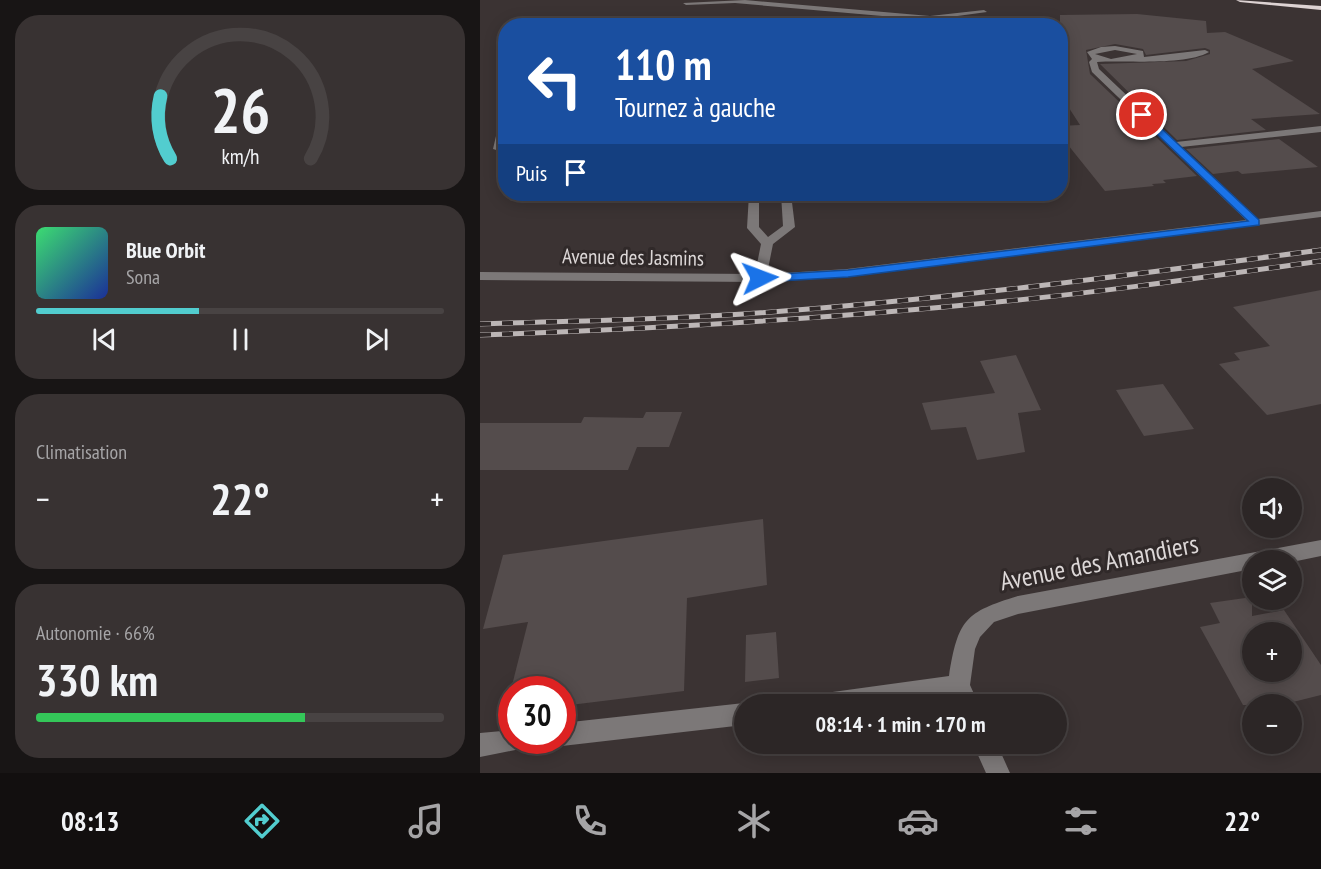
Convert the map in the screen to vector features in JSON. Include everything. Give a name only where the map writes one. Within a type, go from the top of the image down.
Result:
[{"type":"highway","points":[[1240,0],[1321,8]]},
{"type":"street","points":[[686,3],[735,1],[930,18],[984,12]]},
{"type":"street","points":[[1205,52],[1152,60],[1132,59],[1141,56],[1140,53],[1122,49],[1095,51],[1090,54],[1096,59],[1093,62],[1095,70],[1256,223]]},
{"type":"street","points":[[1173,145],[1321,129]]},
{"type":"street","points":[[754,201],[753,228],[767,243]]},
{"type":"street","points":[[760,278],[767,243],[789,227],[787,201]]},
{"type":"street","name":"Avenue des Jasmins","points":[[480,276],[760,278],[848,273],[1321,214]]},
{"type":"street","name":"Avenue des Amandiers","points":[[963,694],[964,649],[972,630],[987,615],[1018,605],[1321,548]]},
{"type":"street","points":[[576,733],[734,715]]},
{"type":"street","points":[[480,745],[498,743]]},
{"type":"street","points":[[989,754],[998,773]]},
{"type":"building","points":[[1137,14],[1206,21],[1207,33],[1225,32],[1294,61],[1252,69],[1320,114],[1251,119],[1266,130],[1177,140],[1100,64],[1186,61],[1210,54],[1210,50],[1205,48],[1146,55],[1143,49],[1115,44],[1086,50],[1090,74],[1197,176],[1163,180],[1166,183],[1152,184],[1154,186],[1105,191],[1068,145],[1068,126],[1080,125],[1068,106],[1068,18],[1060,18],[1060,15]]},
{"type":"building","points":[[1279,139],[1318,167],[1242,174],[1238,171],[1213,174],[1186,149]]},
{"type":"building","points":[[1321,290],[1321,404],[1267,415],[1219,364],[1240,360],[1234,353],[1270,346],[1233,307]]},
{"type":"building","points":[[1016,355],[1041,410],[1018,413],[1025,452],[977,460],[966,427],[931,430],[922,403],[995,393],[980,361]]},
{"type":"building","points":[[1163,384],[1194,429],[1144,436],[1116,390]]},
{"type":"building","points":[[646,412],[682,412],[669,447],[637,447],[628,470],[480,470],[480,423],[581,423],[584,417],[643,418]]},
{"type":"building","points":[[763,519],[767,585],[687,598],[684,691],[576,704],[576,676],[514,676],[528,622],[483,629],[503,555]]},
{"type":"building","points":[[1242,598],[1242,610],[1252,610],[1252,616],[1284,610],[1292,622],[1242,622],[1242,682],[1302,682],[1302,637],[1321,665],[1321,695],[1302,700],[1302,694],[1242,694],[1242,703],[1200,627],[1220,623],[1210,603]]},
{"type":"building","points":[[776,632],[779,678],[745,682],[746,635]]},
{"type":"railway","points":[[480,324],[678,318],[816,309],[1033,287],[1321,250]]},
{"type":"railway","points":[[480,335],[739,323],[932,308],[1118,289],[1321,261]]},
{"type":"route","points":[[760,278],[848,273],[1256,223],[1142,115]]}]
